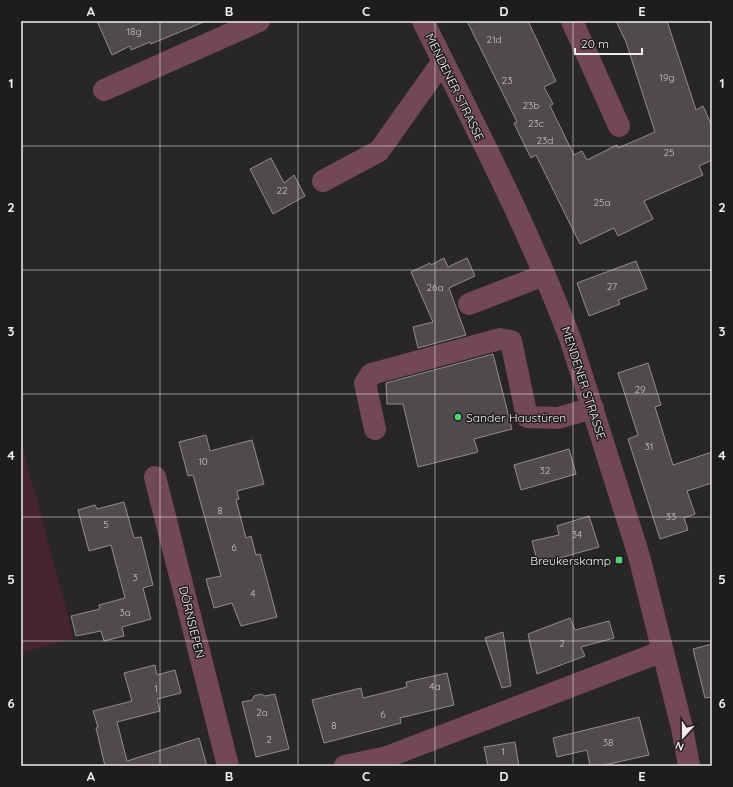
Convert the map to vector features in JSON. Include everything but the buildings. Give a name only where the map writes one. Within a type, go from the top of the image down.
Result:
[{"type":"street","points":[[104,90],[259,21]]},
{"type":"street","name":"MENDENER STRASSE","points":[[423,21],[497,171],[571,341],[639,556],[682,728],[689,766]]},
{"type":"street","points":[[572,21],[619,126]]},
{"type":"street","points":[[323,181],[380,151],[443,61]]},
{"type":"street","points":[[469,304],[544,276]]},
{"type":"street","points":[[375,429],[364,383],[371,374],[500,339],[511,341],[528,417],[558,418],[593,408]]},
{"type":"street","name":"DÖRNSIEPEN","points":[[155,477],[228,766]]},
{"type":"street","points":[[345,766],[380,761],[663,650]]},
{"type":"shaded area","points":[[21,442],[74,638],[21,653]]},
{"type":"place","name":"Sander Haustüren","points":[[458,417]]},
{"type":"place","name":"Breukerskamp","points":[[619,560]]}]
